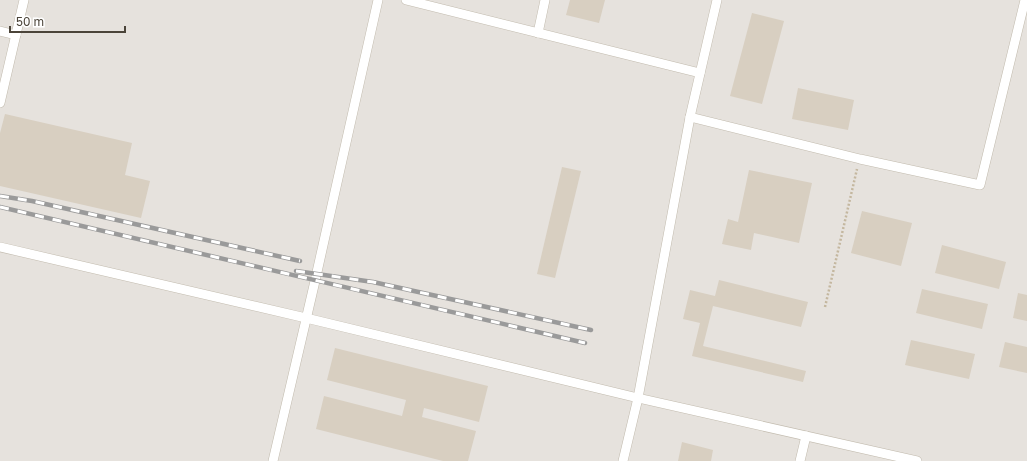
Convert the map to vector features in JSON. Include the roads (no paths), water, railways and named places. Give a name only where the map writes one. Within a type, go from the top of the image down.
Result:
[{"type":"lane","points":[[0,103],[24,0]]},
{"type":"lane","points":[[272,461],[378,0]]},
{"type":"lane","points":[[406,0],[700,73]]},
{"type":"lane","points":[[538,33],[545,0]]},
{"type":"lane","points":[[623,461],[638,398],[690,117],[717,0]]},
{"type":"lane","points":[[690,117],[860,159],[980,185],[1025,0]]},
{"type":"lane","points":[[0,31],[16,35]]},
{"type":"lane","points":[[0,247],[306,318],[638,398],[918,461]]},
{"type":"lane","points":[[800,461],[806,436]]},
{"type":"railway","points":[[0,196],[32,201],[300,261]]},
{"type":"railway","points":[[0,207],[585,343]]},
{"type":"railway","points":[[296,271],[373,282],[591,330]]}]
